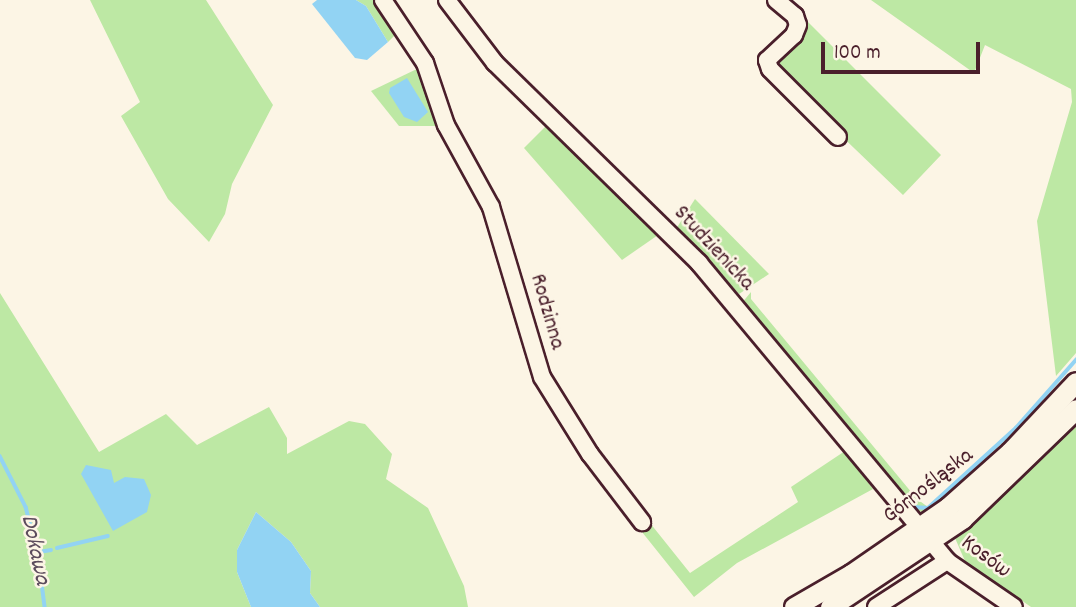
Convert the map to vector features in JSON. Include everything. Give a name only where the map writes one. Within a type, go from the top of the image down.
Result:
[{"type":"main road","name":"Górnośląska","points":[[794,607],[925,536],[1076,382]]},
{"type":"main road","name":"Górnośląska","points":[[830,607],[1015,472],[1076,409]]},
{"type":"street","name":"Rodzinna","points":[[383,0],[425,63],[446,125],[491,207],[542,377],[590,454],[642,522]]},
{"type":"street","name":"Studzienicka","points":[[447,0],[495,63],[707,272],[925,536]]},
{"type":"street","points":[[776,0],[795,16],[798,25],[794,35],[767,60],[770,69],[838,137]]},
{"type":"street","name":"Kosów","points":[[925,536],[947,561],[1014,607]]},
{"type":"street","points":[[876,607],[947,561]]},
{"type":"green space","points":[[90,0],[206,0],[273,105],[232,184],[225,214],[209,242],[168,199],[121,116],[140,102]]},
{"type":"green space","points":[[356,0],[377,0],[399,31],[388,42],[366,6]]},
{"type":"green space","points":[[871,0],[1076,0],[1076,353],[1056,376],[1037,221],[1072,102],[1071,89],[985,45],[974,73]]},
{"type":"green space","points":[[804,18],[941,155],[903,195],[782,79],[773,64],[798,40]]},
{"type":"green space","points":[[421,67],[441,126],[399,126],[371,91]]},
{"type":"green space","points":[[546,126],[658,235],[622,260],[524,148]]},
{"type":"green space","points":[[695,199],[769,274],[739,294],[676,229]]},
{"type":"green space","points":[[751,292],[751,299],[917,499],[932,510],[924,513],[911,507],[741,304]]},
{"type":"green space","points":[[0,293],[99,452],[166,414],[197,445],[269,407],[287,438],[287,454],[349,421],[365,424],[392,454],[386,479],[428,508],[464,586],[468,607],[320,607],[310,593],[311,571],[291,542],[256,512],[237,550],[237,572],[251,607],[0,607]]},
{"type":"green space","points":[[1076,426],[1076,607],[1031,607],[965,561],[955,538]]},
{"type":"green space","points":[[845,451],[873,489],[737,563],[694,597],[642,532],[650,523],[690,573],[798,502],[791,487]]},
{"type":"water","points":[[317,0],[356,0],[366,6],[388,42],[367,60],[355,58],[312,4]]},
{"type":"water","points":[[407,78],[428,112],[417,122],[404,117],[389,93],[390,88]]},
{"type":"water","points":[[86,465],[111,470],[114,483],[125,477],[144,479],[151,495],[147,512],[113,531],[81,474]]},
{"type":"water","points":[[256,512],[291,542],[311,571],[310,593],[320,607],[251,607],[237,572],[237,550]]},
{"type":"waterway","points":[[676,229],[697,250]]},
{"type":"waterway","points":[[712,266],[735,294]]},
{"type":"waterway","points":[[745,306],[766,331]]},
{"type":"waterway","points":[[892,483],[914,507],[928,508],[1016,428],[1076,360]]},
{"type":"waterway","name":"Dokawa","points":[[0,456],[26,507],[38,552],[45,607]]},
{"type":"waterway","points":[[57,548],[108,536]]},
{"type":"waterway","points":[[39,552],[51,550]]}]
